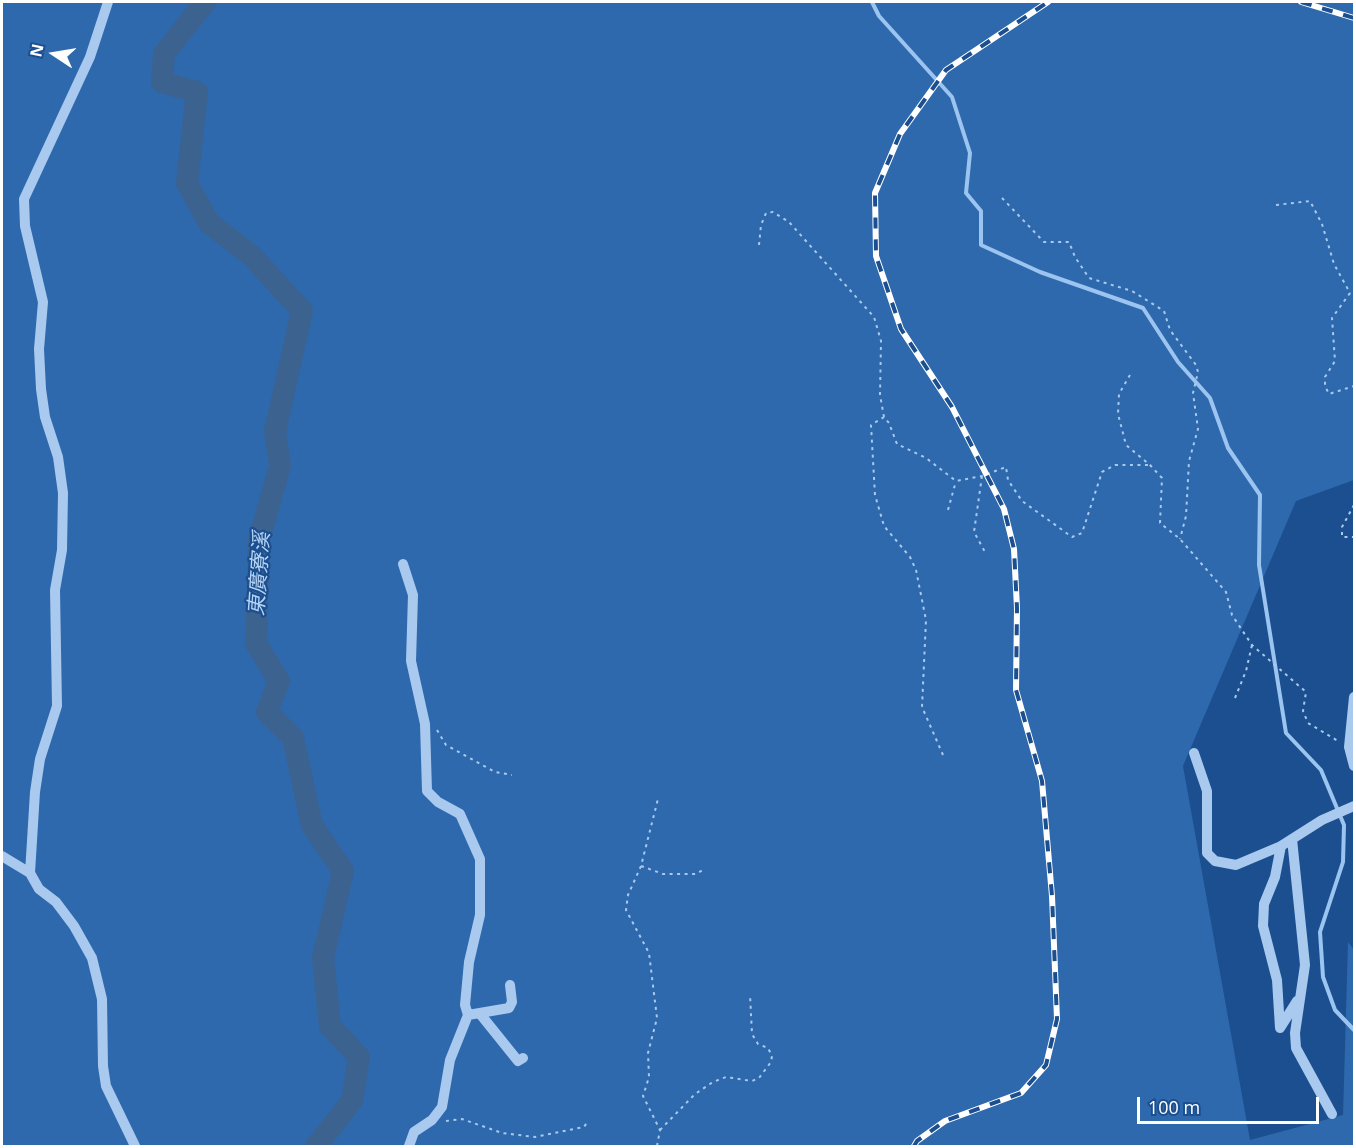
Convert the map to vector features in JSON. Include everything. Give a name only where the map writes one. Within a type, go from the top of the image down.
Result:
[{"type":"street","points":[[30,873],[35,792],[40,759],[57,706],[55,590],[62,550],[63,493],[58,457],[45,417],[40,389],[39,349],[43,302],[25,226],[24,199],[90,57],[108,2]]},
{"type":"street","points":[[403,564],[413,594],[411,661],[425,724],[427,791],[438,802],[460,814],[480,859],[480,915],[470,962],[465,1005],[468,1016],[450,1060],[442,1107],[432,1119],[414,1132],[409,1146]]},
{"type":"street","points":[[1354,697],[1348,747],[1354,766]]},
{"type":"street","points":[[1194,753],[1207,791],[1207,853],[1215,861],[1236,865],[1281,846],[1322,820],[1354,806]]},
{"type":"street","points":[[1292,839],[1305,965],[1299,998],[1296,1048],[1332,1114]]},
{"type":"street","points":[[1281,846],[1275,877],[1264,904],[1263,926],[1277,980],[1280,1028],[1299,998]]},
{"type":"street","points":[[2,856],[30,873],[39,889],[56,902],[74,926],[92,958],[102,999],[103,1066],[106,1086],[135,1146]]},
{"type":"street","points":[[468,1016],[509,1008],[512,1002],[510,985]]},
{"type":"street","points":[[481,1015],[518,1060],[523,1058]]},
{"type":"path","points":[[1002,198],[1044,242],[1069,242],[1075,257],[1089,278],[1132,291],[1164,311],[1170,330],[1196,365],[1198,372],[1193,393],[1198,429],[1189,461],[1186,516],[1179,539]]},
{"type":"path","points":[[1276,205],[1310,201],[1322,225],[1334,264],[1350,293],[1332,318],[1335,361],[1325,377],[1325,386],[1329,394],[1354,386]]},
{"type":"path","points":[[759,245],[761,225],[766,213],[773,212],[789,222],[874,317],[881,341],[880,395],[884,417],[890,423],[897,444],[926,459],[956,481],[982,476],[1006,467],[1008,480],[1022,501],[1072,537],[1082,532],[1102,472],[1115,465],[1150,465]]},
{"type":"path","points":[[1130,375],[1119,394],[1118,414],[1126,445],[1162,478],[1160,523],[1179,539],[1226,592],[1232,615],[1252,645],[1306,692],[1303,711],[1308,723],[1348,747]]},
{"type":"path","points":[[884,417],[871,425],[875,495],[884,526],[910,557],[916,570],[926,620],[922,707],[943,756]]},
{"type":"path","points":[[982,476],[974,532],[985,552]]},
{"type":"path","points":[[948,510],[956,481]]},
{"type":"path","points":[[1354,505],[1342,526],[1342,537],[1354,537]]},
{"type":"path","points":[[1235,698],[1246,671],[1252,645]]},
{"type":"path","points":[[425,724],[434,724],[446,745],[495,772],[512,775]]},
{"type":"path","points":[[658,799],[640,866],[628,895],[626,910],[650,953],[657,1018],[648,1053],[649,1077],[643,1095],[660,1130]]},
{"type":"path","points":[[640,866],[663,874],[696,874],[703,870]]},
{"type":"path","points":[[657,1146],[660,1130],[695,1094],[713,1082],[726,1077],[752,1082],[759,1078],[771,1062],[772,1056],[768,1048],[758,1044],[752,1034],[750,994]]},
{"type":"path","points":[[432,1119],[442,1122],[462,1119],[502,1133],[535,1137],[584,1127],[588,1121]]},
{"type":"shaded area","points":[[2,2],[1354,2],[1354,480],[1296,501],[1183,766],[1250,1140],[1343,1115],[1348,942],[1354,950],[1354,1146],[2,1146]]},
{"type":"waterway","name":"東廣寮溪","points":[[205,2],[164,54],[162,82],[197,92],[187,183],[209,223],[252,256],[302,311],[275,431],[280,466],[259,540],[256,643],[279,681],[267,712],[293,738],[312,825],[343,871],[323,958],[330,1026],[359,1057],[352,1101],[316,1146]]},
{"type":"waterway","points":[[872,2],[879,16],[952,97],[970,153],[966,193],[981,211],[981,245],[1040,272],[1143,308],[1178,362],[1210,398],[1228,448],[1260,495],[1259,565],[1286,733],[1321,770],[1344,825],[1343,862],[1320,932],[1323,977],[1335,1010],[1354,1030]]},
{"type":"railway","points":[[914,1146],[917,1141],[945,1121],[1021,1093],[1046,1065],[1057,1019],[1052,896],[1042,781],[1016,690],[1017,608],[1014,549],[1004,509],[952,407],[901,329],[876,256],[875,193],[900,134],[946,70],[1048,2]]},
{"type":"railway","points":[[1301,2],[1354,18]]}]
